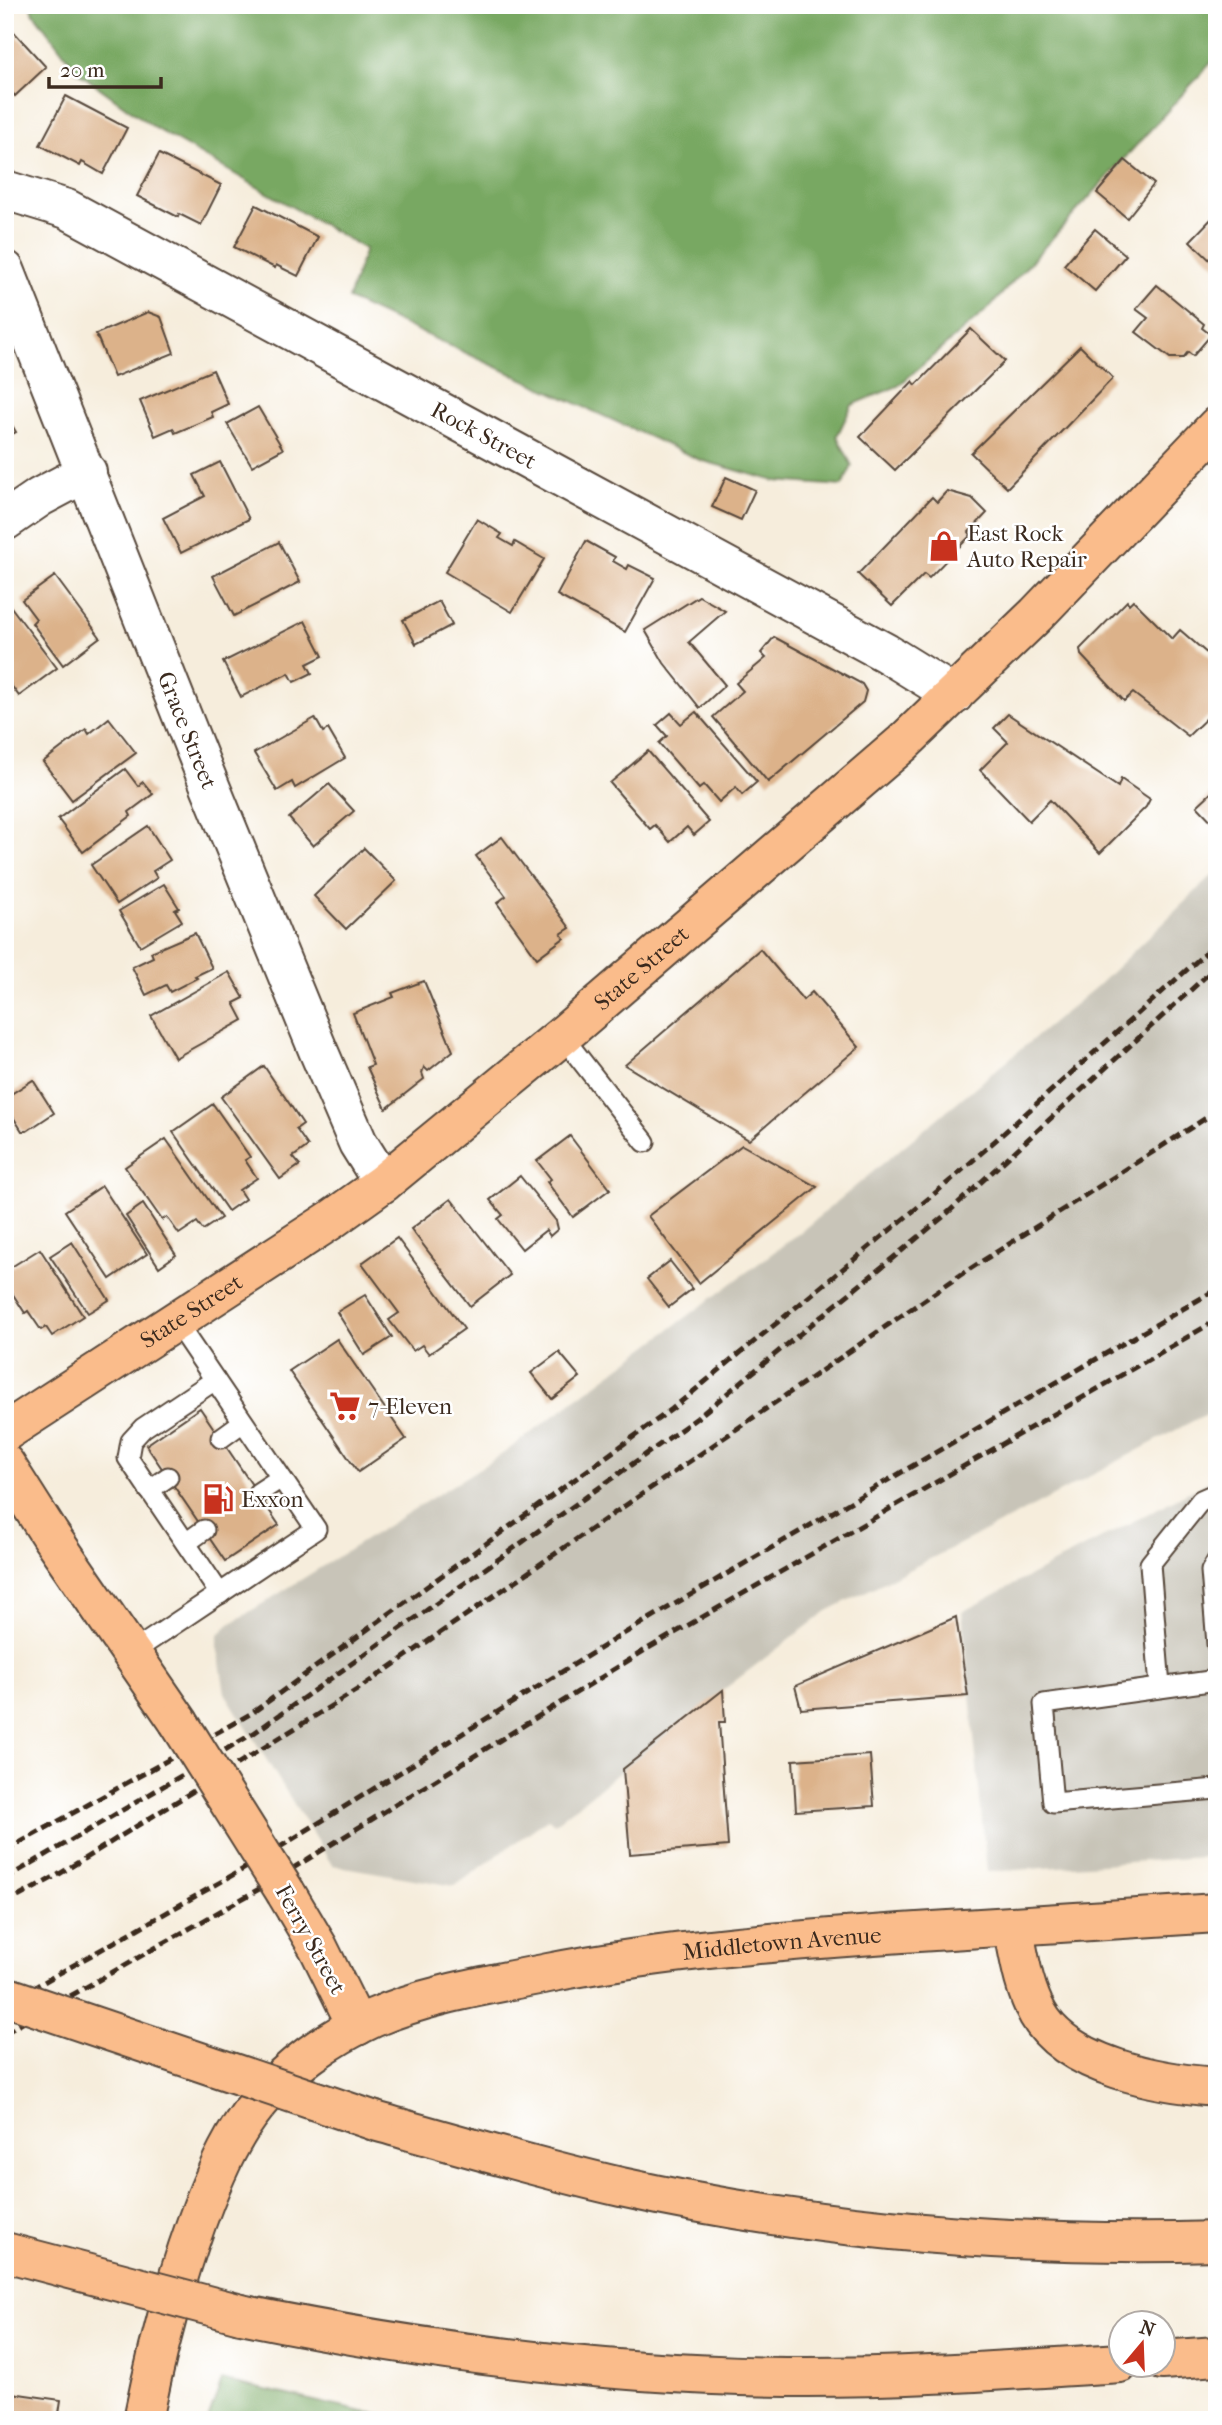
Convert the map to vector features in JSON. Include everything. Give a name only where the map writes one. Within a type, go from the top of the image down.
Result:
[{"type":"main road","name":"State Street","points":[[5,1432],[331,1220],[383,1183],[562,1035],[893,752],[1102,547],[1217,426]]},
{"type":"main road","name":"Ferry Street","points":[[5,1464],[50,1535],[178,1721],[318,1947],[357,2026]]},
{"type":"main road","name":"Middletown Avenue","points":[[357,2026],[413,2004],[519,1979],[631,1958],[753,1944],[1217,1913]]},
{"type":"main road","points":[[1013,1926],[1020,1962],[1033,2003],[1046,2024],[1068,2043],[1114,2067],[1160,2079],[1217,2087]]},
{"type":"main road","points":[[5,1996],[375,2121],[622,2187],[784,2217],[876,2229],[1000,2238],[1129,2242],[1217,2241]]},
{"type":"main road","points":[[143,2420],[162,2331],[186,2250],[213,2180],[230,2145],[255,2106],[272,2087],[318,2049],[357,2026]]},
{"type":"main road","points":[[5,2252],[241,2314],[419,2347],[510,2360],[639,2372],[764,2377],[918,2375],[1106,2363]]},
{"type":"main road","points":[[1176,2359],[1217,2356]]},
{"type":"street","name":"Rock Street","points":[[5,190],[67,209],[886,653],[954,695]]},
{"type":"street","name":"Grace Street","points":[[5,270],[318,1050],[358,1143],[383,1183]]},
{"type":"street","points":[[5,522],[40,497],[86,472]]},
{"type":"lane","points":[[562,1035],[645,1142]]},
{"type":"lane","points":[[131,1653],[316,1529],[175,1321]]},
{"type":"lane","points":[[215,1380],[143,1428],[131,1441],[128,1458],[220,1594]]},
{"type":"lane","points":[[221,1438],[243,1422]]},
{"type":"lane","points":[[149,1490],[168,1477]]},
{"type":"lane","points":[[258,1493],[281,1478]]},
{"type":"lane","points":[[1160,1687],[1150,1564],[1201,1500],[1217,1493]]},
{"type":"lane","points":[[186,1543],[204,1530]]},
{"type":"lane","points":[[1217,1562],[1210,1571],[1217,1644]]},
{"type":"lane","points":[[1217,1681],[1044,1704],[1053,1803],[1217,1789]]},
{"type":"shaded area","points":[[1217,871],[1217,1408],[1023,1512],[827,1611],[554,1824],[549,1818],[455,1886],[332,1865],[225,1693],[218,1635],[230,1624],[504,1453],[798,1234],[1097,986]]},
{"type":"shaded area","points":[[1217,1477],[1217,1856],[987,1872],[962,1612]]},
{"type":"green space","points":[[30,5],[1217,5],[1217,56],[990,307],[898,386],[852,405],[837,436],[852,466],[842,486],[775,481],[700,460],[348,299],[365,249],[155,128],[78,72]]},
{"type":"green space","points":[[222,2380],[363,2412],[434,2420],[208,2420]]},
{"type":"building","points":[[14,32],[46,67],[15,96],[5,85],[5,40]]},
{"type":"building","points":[[66,96],[127,128],[103,174],[82,162],[80,166],[40,145]]},
{"type":"building","points":[[159,154],[221,185],[201,225],[179,214],[178,217],[137,196]]},
{"type":"building","points":[[1125,160],[1154,184],[1127,218],[1097,193]]},
{"type":"building","points":[[256,205],[318,237],[298,276],[276,265],[275,268],[234,247]]},
{"type":"building","points":[[1217,213],[1217,267],[1190,241]]},
{"type":"building","points":[[1095,229],[1126,255],[1095,291],[1064,265]]},
{"type":"building","points":[[1157,285],[1204,324],[1202,328],[1211,335],[1193,356],[1188,352],[1183,358],[1170,358],[1136,332],[1148,318],[1136,309]]},
{"type":"building","points":[[148,312],[161,317],[174,353],[114,377],[96,334]]},
{"type":"building","points":[[971,329],[1005,361],[895,470],[860,437],[913,381],[916,385]]},
{"type":"building","points":[[1080,346],[1113,378],[1007,488],[971,453]]},
{"type":"building","points":[[213,370],[228,404],[211,412],[213,417],[175,433],[173,428],[155,436],[140,401]]},
{"type":"building","points":[[258,407],[283,449],[252,466],[227,424]]},
{"type":"building","points":[[5,413],[16,432],[5,438]]},
{"type":"building","points":[[220,462],[249,519],[181,553],[163,518],[205,496],[194,475]]},
{"type":"building","points":[[726,477],[755,490],[741,520],[712,507]]},
{"type":"building","points":[[947,491],[972,498],[987,513],[969,532],[971,535],[929,578],[924,574],[892,606],[858,574],[932,497],[937,502]]},
{"type":"building","points":[[477,519],[502,534],[499,538],[513,546],[515,542],[544,559],[512,612],[445,572]]},
{"type":"building","points":[[586,541],[615,557],[613,561],[627,569],[629,565],[655,578],[625,632],[557,595]]},
{"type":"building","points":[[279,542],[300,582],[234,616],[213,576]]},
{"type":"building","points":[[55,576],[100,637],[63,665],[32,623],[36,619],[22,600]]},
{"type":"building","points":[[699,596],[725,611],[689,642],[725,685],[700,708],[664,663],[645,630]]},
{"type":"building","points":[[1133,600],[1172,639],[1180,630],[1217,662],[1217,708],[1188,736],[1133,693],[1124,701],[1081,655],[1080,649],[1127,601],[1129,604]]},
{"type":"building","points":[[439,601],[452,625],[416,644],[403,620]]},
{"type":"building","points":[[11,607],[57,668],[19,696],[5,677],[5,611]]},
{"type":"building","points":[[305,621],[323,656],[307,664],[312,673],[294,682],[289,673],[241,697],[223,662]]},
{"type":"building","points":[[774,637],[862,684],[866,691],[863,702],[768,782],[713,717],[743,691],[736,683],[766,658],[761,653]]},
{"type":"building","points":[[696,712],[757,782],[742,795],[736,787],[719,802],[704,785],[699,789],[659,743],[667,736],[657,725],[671,713],[681,724]]},
{"type":"building","points":[[1008,714],[1118,787],[1121,779],[1150,799],[1146,807],[1100,853],[1050,800],[1029,821],[980,770],[1008,742],[994,728]]},
{"type":"building","points":[[109,718],[136,753],[72,800],[43,762],[86,729],[89,734]]},
{"type":"building","points":[[315,718],[323,732],[328,729],[345,758],[295,788],[292,782],[277,791],[254,753]]},
{"type":"building","points":[[648,751],[709,822],[694,835],[687,827],[670,842],[655,825],[650,829],[610,783]]},
{"type":"building","points":[[125,769],[138,786],[143,782],[153,794],[129,812],[131,816],[83,852],[58,819]]},
{"type":"building","points":[[329,784],[354,811],[313,846],[289,818]]},
{"type":"building","points":[[1211,793],[1217,799],[1217,827],[1197,806]]},
{"type":"building","points":[[148,826],[170,860],[153,871],[157,878],[117,904],[91,865]]},
{"type":"building","points":[[502,837],[570,928],[561,934],[564,938],[537,958],[497,903],[506,896],[476,856]]},
{"type":"building","points":[[364,848],[396,881],[346,929],[314,896]]},
{"type":"building","points":[[164,884],[179,908],[175,910],[182,921],[140,946],[119,911]]},
{"type":"building","points":[[195,933],[212,968],[170,992],[166,985],[146,995],[132,967],[153,957],[151,952]]},
{"type":"building","points":[[760,949],[803,1000],[812,992],[859,1047],[749,1140],[625,1065]]},
{"type":"building","points":[[229,972],[244,998],[234,1003],[243,1020],[175,1058],[151,1016]]},
{"type":"building","points":[[424,981],[453,1051],[428,1071],[424,1067],[424,1079],[386,1109],[367,1067],[373,1065],[353,1013],[394,997],[392,993]]},
{"type":"building","points":[[264,1066],[303,1124],[296,1129],[308,1146],[293,1157],[300,1165],[280,1179],[221,1097]]},
{"type":"building","points":[[33,1080],[54,1113],[27,1131],[22,1131],[5,1104],[5,1098]]},
{"type":"building","points":[[213,1104],[250,1157],[245,1160],[257,1178],[239,1190],[245,1199],[228,1211],[173,1132]]},
{"type":"building","points":[[570,1136],[610,1189],[573,1217],[547,1182],[551,1179],[537,1161]]},
{"type":"building","points":[[166,1139],[221,1218],[203,1230],[197,1222],[179,1234],[167,1217],[162,1220],[125,1167]]},
{"type":"building","points":[[742,1145],[817,1187],[699,1283],[648,1216]]},
{"type":"building","points":[[520,1176],[556,1221],[558,1229],[550,1236],[546,1230],[522,1249],[498,1219],[503,1215],[490,1200]]},
{"type":"building","points":[[102,1186],[147,1254],[110,1279],[65,1211]]},
{"type":"building","points":[[451,1199],[510,1275],[470,1306],[411,1229]]},
{"type":"building","points":[[143,1204],[176,1255],[159,1267],[126,1216]]},
{"type":"building","points":[[397,1238],[464,1329],[429,1354],[422,1345],[413,1351],[389,1320],[399,1313],[362,1263]]},
{"type":"building","points":[[72,1242],[109,1300],[88,1313],[50,1256]]},
{"type":"building","points":[[40,1249],[83,1316],[52,1336],[46,1327],[41,1330],[28,1311],[25,1313],[5,1282],[5,1271]]},
{"type":"building","points":[[670,1261],[692,1289],[669,1307],[647,1279]]},
{"type":"building","points":[[365,1295],[392,1337],[364,1355],[337,1312]]},
{"type":"building","points":[[337,1339],[406,1439],[358,1472],[289,1371]]},
{"type":"building","points":[[559,1352],[580,1377],[552,1399],[531,1373]]},
{"type":"building","points":[[200,1408],[279,1525],[225,1561],[146,1445]]},
{"type":"building","points":[[956,1617],[968,1696],[801,1709],[795,1686]]},
{"type":"building","points":[[723,1690],[725,1722],[719,1722],[728,1846],[630,1854],[623,1769]]},
{"type":"building","points":[[870,1755],[874,1806],[796,1811],[793,1760]]},
{"type":"building","points":[[5,2392],[61,2400],[58,2420],[5,2420]]},
{"type":"railway","points":[[5,1851],[252,1713],[672,1409],[951,1180],[1217,943]]},
{"type":"railway","points":[[5,1879],[254,1733],[697,1418],[943,1217],[1217,966]]},
{"type":"railway","points":[[5,1904],[56,1876],[357,1690],[962,1274],[1217,1111]]},
{"type":"railway","points":[[5,2004],[254,1863],[618,1637],[1217,1289]]},
{"type":"railway","points":[[5,2033],[261,1888],[647,1649],[1217,1320]]},
{"type":"place","name":"East Rock Auto Repair","points":[[944,546]]},
{"type":"place","name":"7-Eleven","points":[[345,1406]]},
{"type":"place","name":"Exxon","points":[[218,1499]]}]
